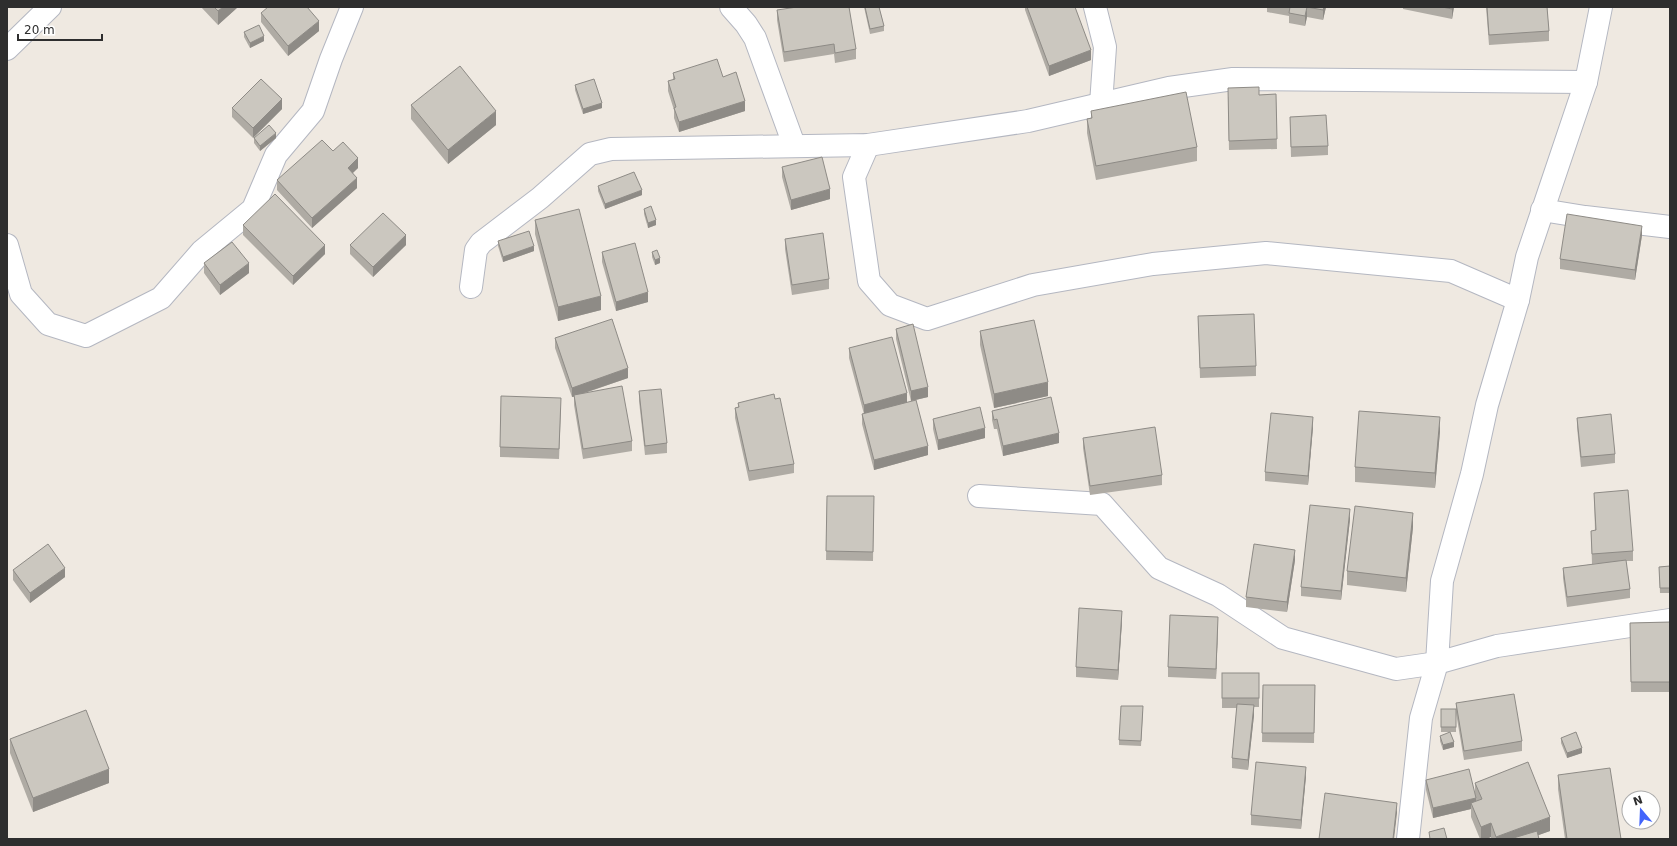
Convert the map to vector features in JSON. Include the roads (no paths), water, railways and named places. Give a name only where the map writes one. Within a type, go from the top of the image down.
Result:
[{"type":"street","points":[[7,50],[50,7]]},
{"type":"street","points":[[7,245],[21,294],[48,324],[86,336],[161,298],[202,251],[253,209],[276,156],[313,111],[331,59],[352,7]]},
{"type":"street","points":[[730,7],[746,24],[756,38],[794,145]]},
{"type":"street","points":[[1096,7],[1105,47],[1101,104]]},
{"type":"street","points":[[1408,839],[1421,718],[1437,663],[1442,581],[1472,474],[1487,405],[1518,300],[1527,257],[1542,210],[1572,128],[1586,82],[1601,7]]},
{"type":"street","points":[[471,287],[476,250],[481,243],[540,198],[590,154],[611,149],[868,145],[1028,121],[1169,88],[1233,79],[1586,82]]},
{"type":"street","points":[[868,145],[854,177],[869,281],[890,305],[927,319],[1033,285],[1153,264],[1266,253],[1451,271],[1518,300]]},
{"type":"street","points":[[1542,210],[1585,217],[1670,227]]},
{"type":"street","points":[[978,496],[1102,504],[1159,568],[1218,595],[1283,638],[1396,669],[1437,663],[1497,646],[1670,620]]}]
